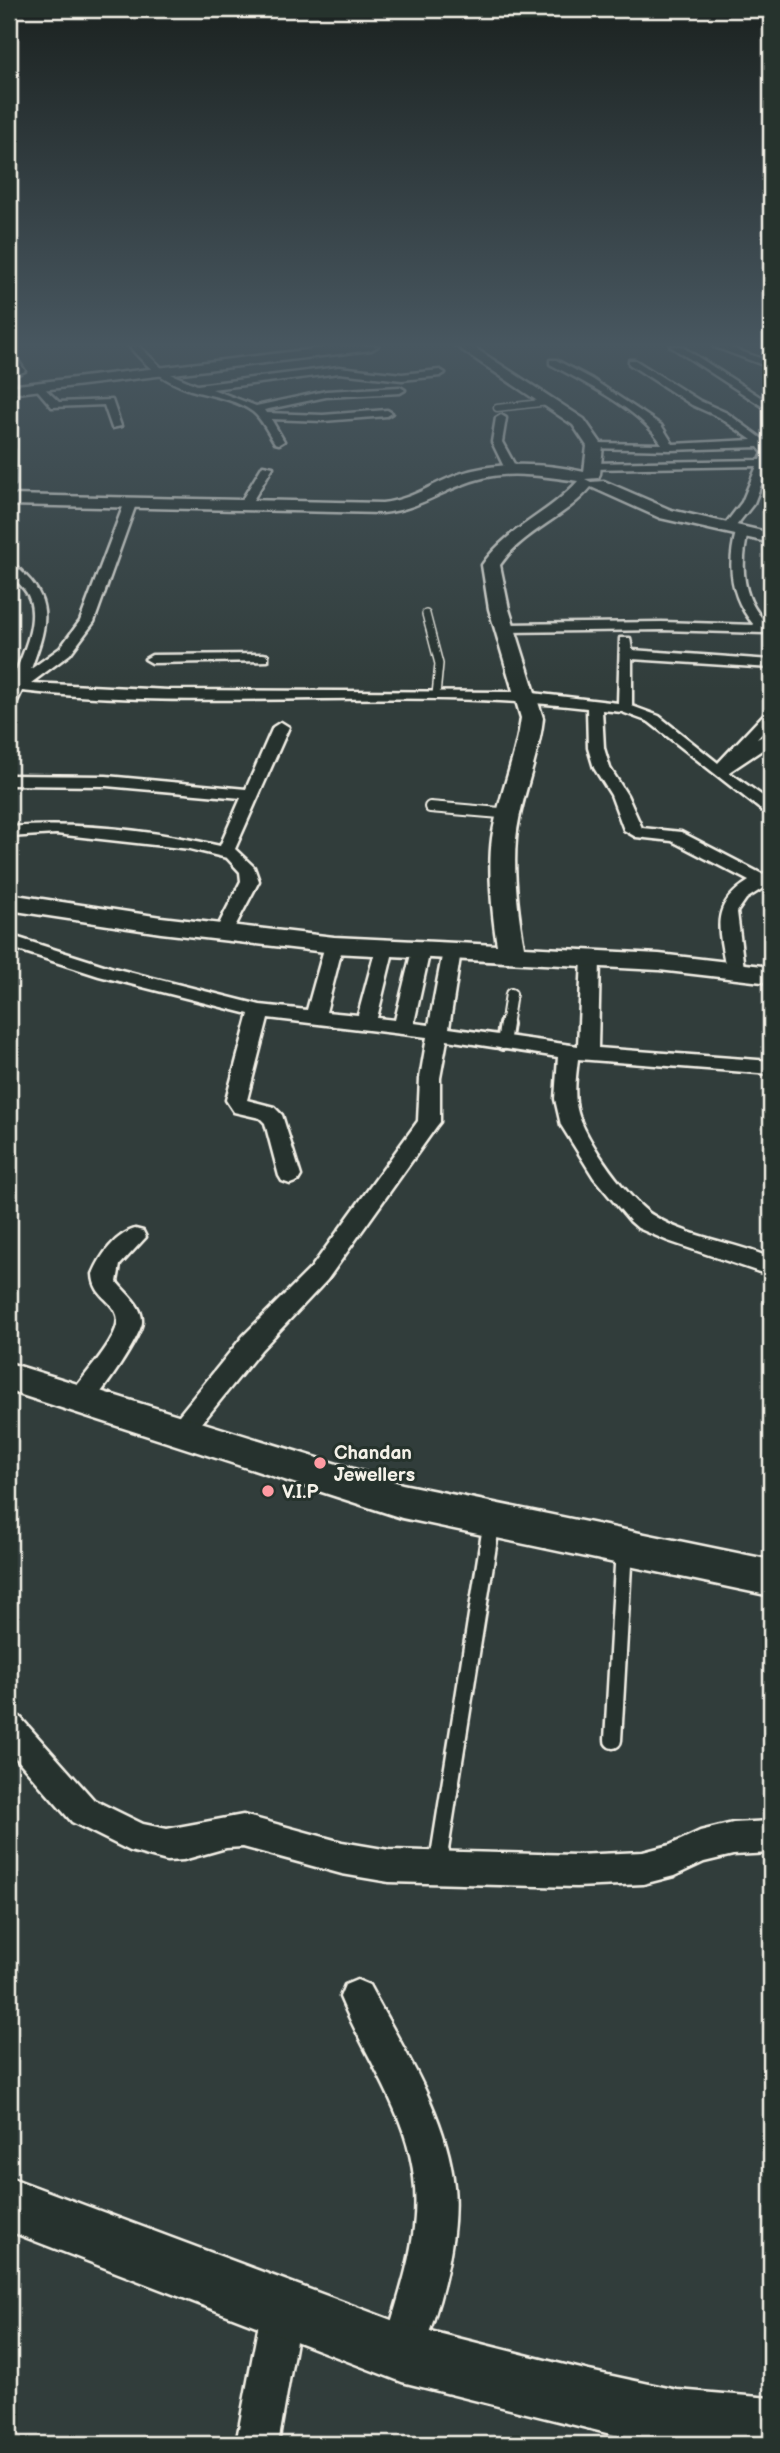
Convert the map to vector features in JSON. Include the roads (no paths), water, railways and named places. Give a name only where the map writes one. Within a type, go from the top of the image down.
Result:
[{"type":"street","points":[[9,460],[9,484]]},
{"type":"street","points":[[507,460],[512,471]]},
{"type":"street","points":[[512,954],[506,918],[504,839],[531,727],[530,707],[524,696],[505,628],[492,580],[491,565],[496,555],[511,540],[570,503],[590,478],[592,460]]},
{"type":"street","points":[[765,460],[737,527],[736,559],[740,593],[769,630]]},
{"type":"street","points":[[9,507],[130,507],[397,514],[429,507],[465,487],[491,478],[590,478],[763,464]]},
{"type":"street","points":[[246,503],[267,467]]},
{"type":"street","points":[[9,500],[401,507],[418,502],[464,478],[487,472],[512,471],[590,478],[666,514],[771,531]]},
{"type":"street","points":[[13,686],[65,651],[88,622],[130,507]]},
{"type":"street","points":[[737,527],[771,538]]},
{"type":"street","points":[[9,567],[31,590],[38,603],[35,635],[13,686],[9,705]]},
{"type":"street","points":[[505,628],[625,626],[769,630]]},
{"type":"street","points":[[625,626],[625,708]]},
{"type":"street","points":[[625,654],[771,664]]},
{"type":"street","points":[[152,659],[263,670],[436,695],[524,696],[625,708],[654,719],[771,810]]},
{"type":"street","points":[[13,686],[168,694],[263,670]]},
{"type":"street","points":[[594,703],[596,748],[602,768],[619,794],[630,826],[636,832],[649,835],[675,836],[767,878]]},
{"type":"street","points":[[719,772],[771,712]]},
{"type":"street","points":[[226,851],[281,727]]},
{"type":"street","points":[[719,772],[771,737]]},
{"type":"street","points":[[9,780],[106,780],[251,794]]},
{"type":"street","points":[[9,832],[56,829],[190,844],[226,851],[242,862],[250,881],[223,932]]},
{"type":"street","points":[[735,969],[727,918],[730,903],[743,891],[767,878]]},
{"type":"street","points":[[11,905],[334,945],[591,958],[735,969],[771,975]]},
{"type":"street","points":[[9,941],[106,972],[260,1011],[366,1022],[503,1043],[651,1060],[771,1067]]},
{"type":"street","points":[[315,1016],[334,945]]},
{"type":"street","points":[[366,1022],[385,948]]},
{"type":"street","points":[[403,1029],[421,950]]},
{"type":"street","points":[[180,1432],[252,1343],[319,1274],[429,1122],[430,1078],[452,951]]},
{"type":"street","points":[[591,958],[579,1052],[564,1088],[568,1115],[576,1136],[623,1203],[643,1220],[677,1235],[728,1249],[771,1267]]},
{"type":"street","points":[[260,1011],[236,1100],[241,1107],[267,1112],[275,1120],[290,1177]]},
{"type":"street","points":[[80,1400],[123,1339],[130,1324],[128,1310],[106,1287],[104,1278],[109,1262],[135,1237]]},
{"type":"street","points":[[9,1377],[402,1501],[771,1577]]},
{"type":"street","points":[[9,1727],[83,1811],[141,1840],[183,1844],[226,1832],[243,1831],[342,1858],[389,1866],[576,1871],[643,1868],[674,1860],[700,1847],[733,1839],[771,1837]]},
{"type":"street","points":[[357,1997],[410,2104],[422,2133],[433,2178],[436,2212],[431,2245],[402,2353]]},
{"type":"street","points":[[9,2204],[402,2353],[589,2402],[677,2420],[771,2428]]},
{"type":"street","points":[[257,2444],[282,2307]]},
{"type":"lane","points":[[426,614],[439,664],[436,695]]},
{"type":"lane","points":[[430,807],[512,814]]},
{"type":"lane","points":[[503,1043],[510,994]]},
{"type":"lane","points":[[437,1867],[492,1520]]},
{"type":"lane","points":[[612,1740],[624,1546]]},
{"type":"place","name":"Chandan Jewellers","points":[[320,1463]]},
{"type":"place","name":"V.I.P","points":[[268,1491]]}]
